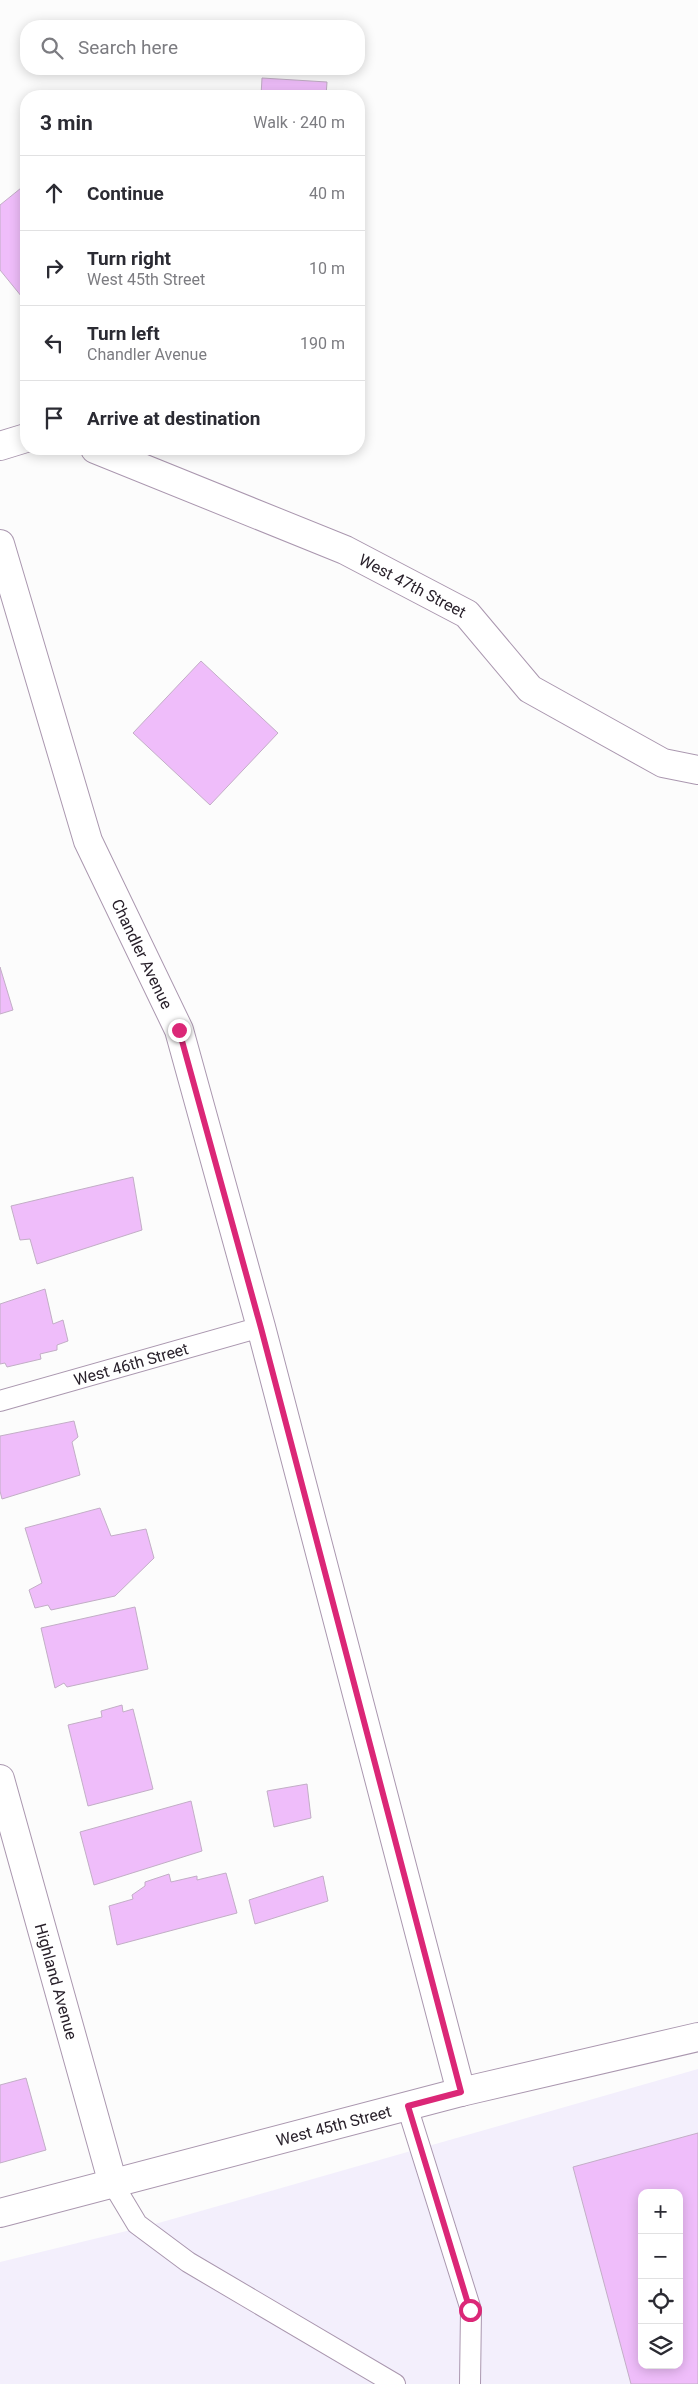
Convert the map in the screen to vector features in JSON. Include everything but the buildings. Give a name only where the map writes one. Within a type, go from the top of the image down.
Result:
[{"type":"street","points":[[0,446],[20,440]]},
{"type":"street","name":"West 47th Street","points":[[110,455],[345,550],[467,614],[530,689],[663,763],[698,770]]},
{"type":"street","name":"Chandler Avenue","points":[[0,544],[88,841],[179,1030],[261,1328],[461,2092]]},
{"type":"street","name":"Highland Avenue","points":[[0,1778],[113,2184]]},
{"type":"street","name":"West 45th Street","points":[[0,2213],[461,2092],[698,2037]]},
{"type":"lane","name":"West 46th Street","points":[[0,1401],[261,1328]]},
{"type":"lane","points":[[408,2106],[470,2310],[470,2384]]},
{"type":"lane","points":[[113,2184],[137,2224],[188,2262],[395,2384]]},
{"type":"shaded area","points":[[698,2069],[698,2384],[0,2384],[0,2262],[155,2224]]},
{"type":"route","points":[[179,1030],[261,1328],[461,2092],[408,2106],[470,2310]]}]
